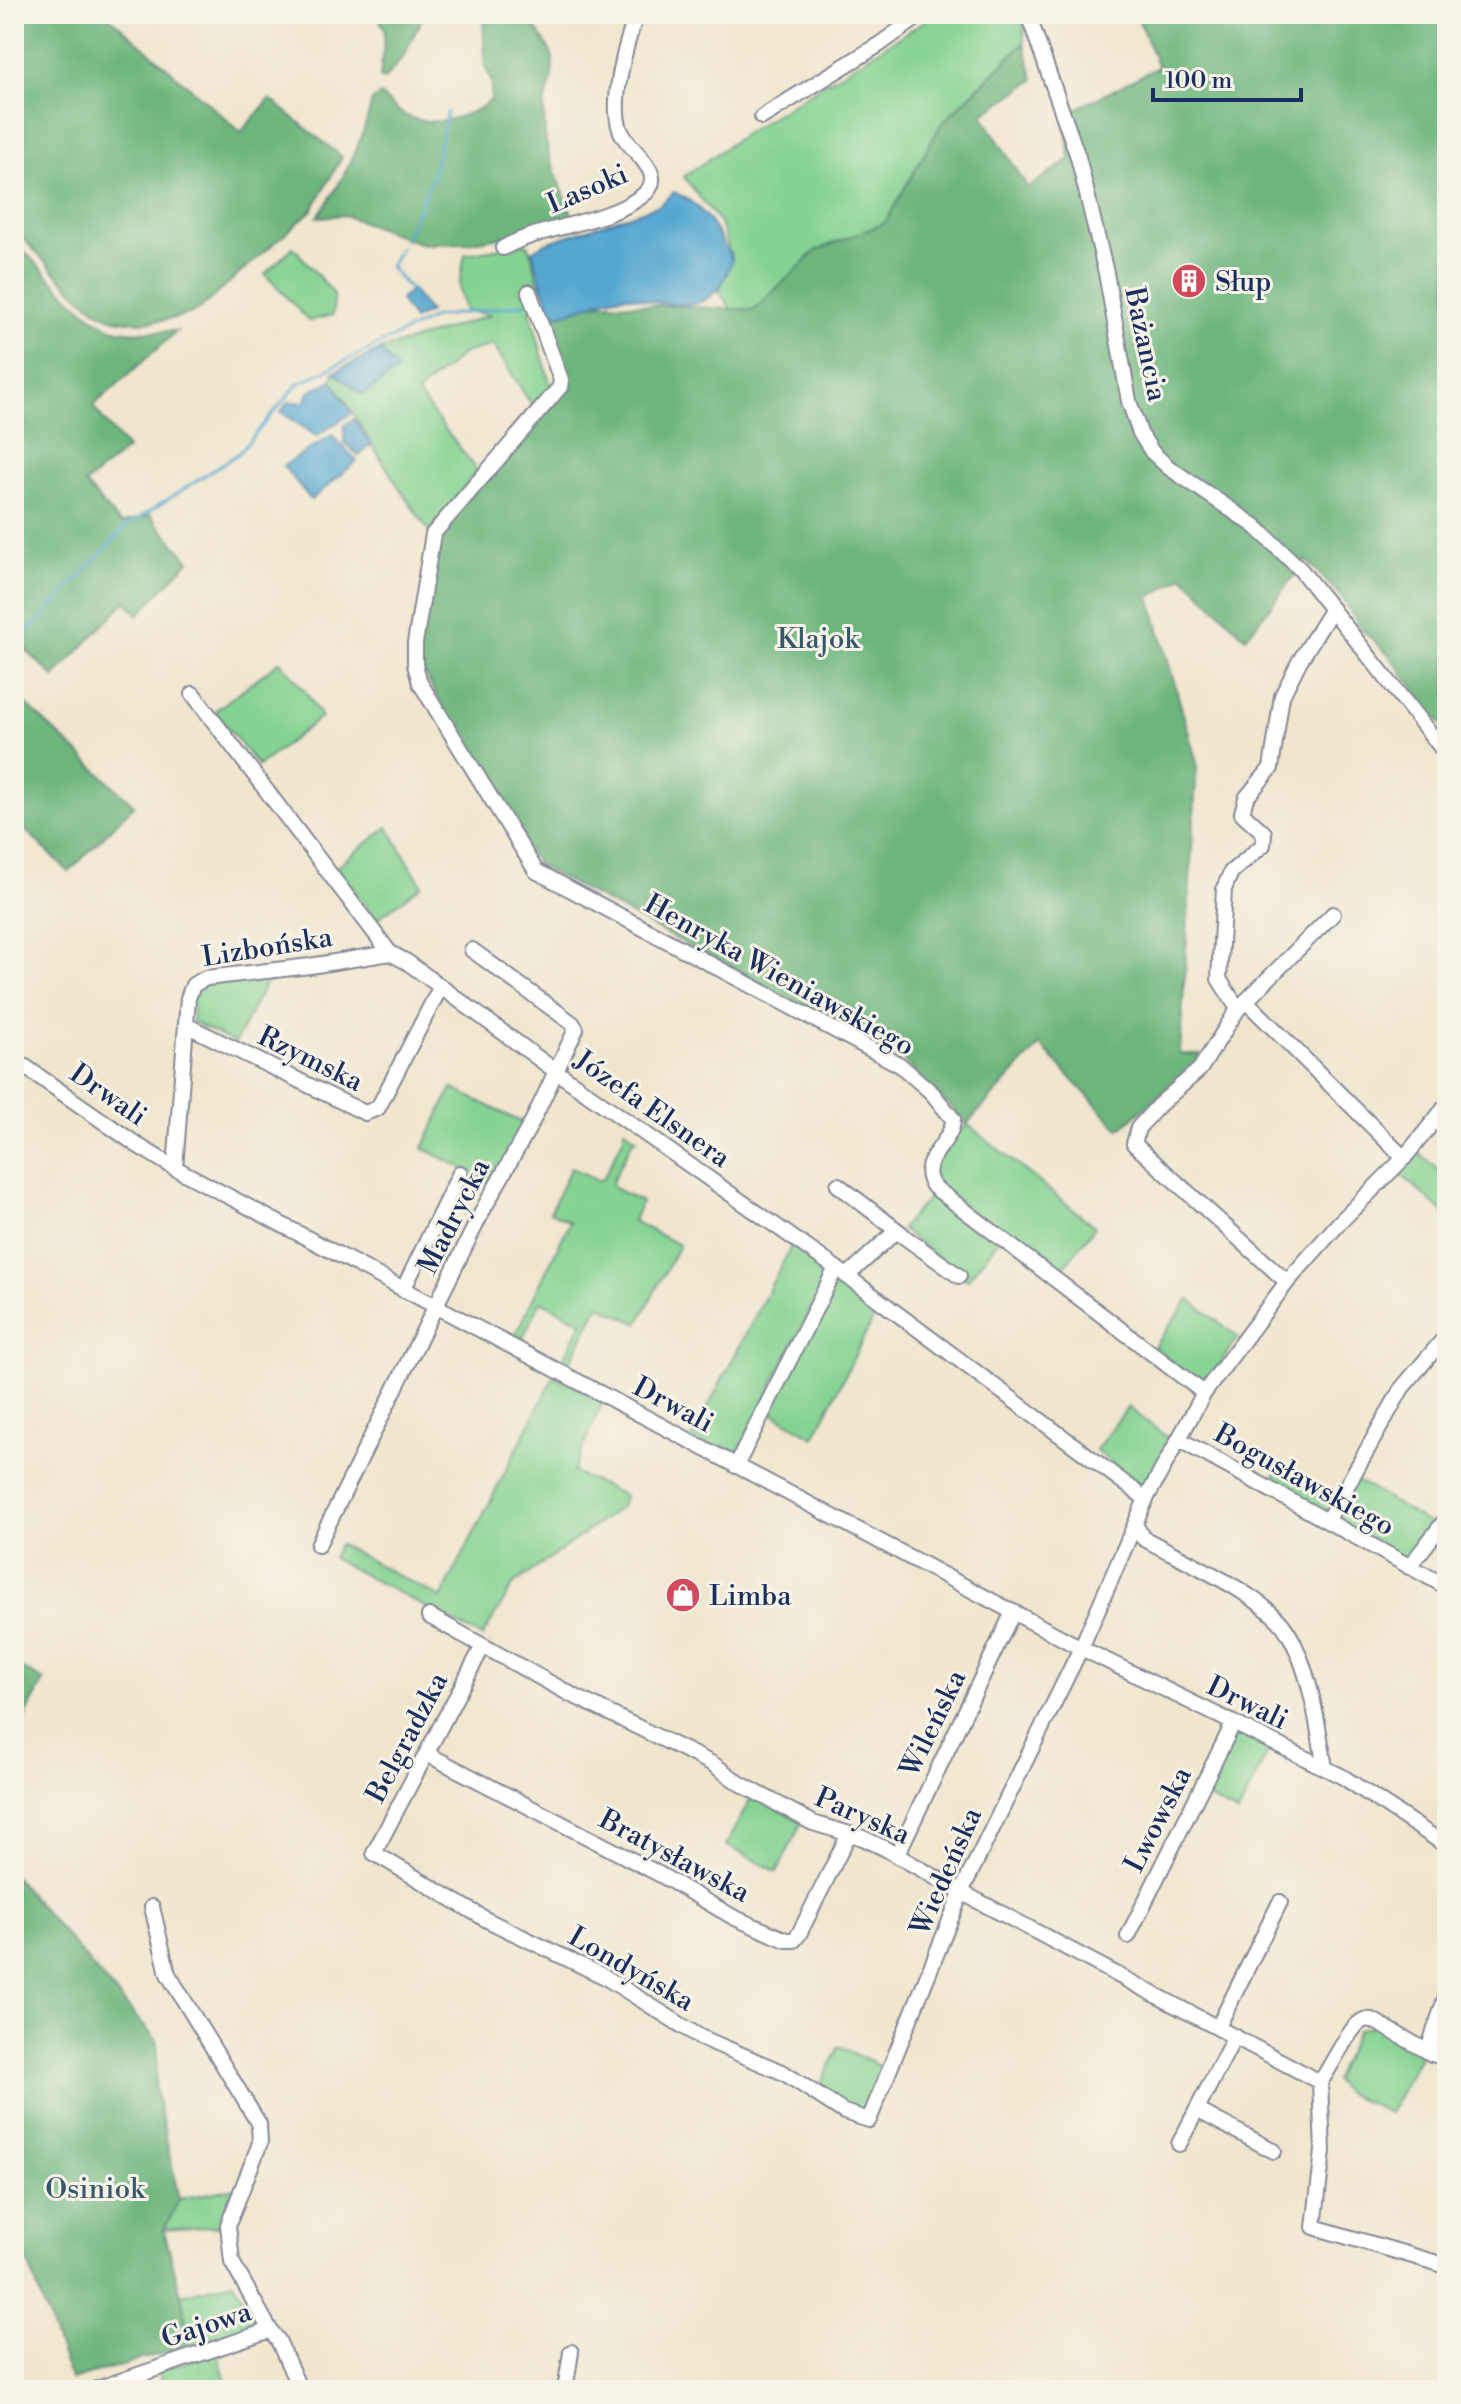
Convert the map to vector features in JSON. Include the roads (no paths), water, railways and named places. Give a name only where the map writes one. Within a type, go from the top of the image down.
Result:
[{"type":"street","name":"Lasoki","points":[[503,248],[608,212],[633,201],[648,190],[652,179],[649,167],[622,136],[617,117],[624,61],[637,14]]},
{"type":"street","points":[[762,117],[880,44],[922,14]]},
{"type":"street","name":"Bażancia","points":[[1028,14],[1078,157],[1106,273],[1129,401],[1140,433],[1152,452],[1168,467],[1255,526],[1300,569],[1447,755]]},
{"type":"street","name":"Henryka Wieniawskiego","points":[[529,292],[561,380],[560,387],[433,534],[415,643],[415,665],[420,683],[505,823],[536,871],[900,1065],[932,1093],[953,1119],[951,1132],[928,1164],[927,1172],[934,1187],[1204,1393]]},
{"type":"street","points":[[1332,609],[1282,696],[1271,768],[1246,798],[1242,813],[1264,833],[1263,845],[1231,872],[1224,889],[1219,979],[1242,1005],[1404,1158]]},
{"type":"street","name":"Józefa Elsnera","points":[[193,694],[390,953],[407,962],[557,1072],[842,1272],[1146,1499]]},
{"type":"street","points":[[1287,1282],[1134,1144],[1138,1128],[1200,1069],[1242,1005],[1333,914]]},
{"type":"street","name":"Madrycka","points":[[318,1545],[484,1208],[575,1034],[575,1025],[472,950]]},
{"type":"street","name":"Lizbońska","points":[[175,1168],[186,1025],[193,985],[202,979],[390,953]]},
{"type":"street","name":"Rzymska","points":[[186,1025],[365,1113],[378,1108],[440,988]]},
{"type":"street","name":"Drwali","points":[[14,1059],[175,1168],[1081,1648],[1325,1768]]},
{"type":"street","points":[[1447,1105],[1404,1158],[1340,1222],[1287,1282],[1204,1393],[1146,1499],[1136,1526],[1143,1538],[1257,1600],[1276,1617],[1288,1632],[1312,1693],[1325,1768],[1447,1846]]},
{"type":"street","points":[[403,1290],[460,1173]]},
{"type":"street","points":[[838,1185],[959,1276]]},
{"type":"street","points":[[736,1466],[842,1272],[893,1234],[902,1234]]},
{"type":"street","points":[[1327,1521],[1402,1388],[1447,1335]]},
{"type":"street","name":"Bogusławskiego","points":[[1180,1440],[1447,1587]]},
{"type":"street","points":[[1409,1567],[1447,1518]]},
{"type":"street","name":"Wiedeńska","points":[[869,2120],[961,1892],[1081,1648],[1136,1526]]},
{"type":"street","name":"Wileńska","points":[[897,1855],[1013,1612]]},
{"type":"street","name":"Paryska","points":[[429,1616],[581,1700],[713,1764],[739,1783],[803,1818],[868,1840],[1320,2082]]},
{"type":"street","name":"Belgradzka","points":[[374,1853],[483,1646]]},
{"type":"street","name":"Lwowska","points":[[1128,1936],[1233,1724]]},
{"type":"street","name":"Bratysławska","points":[[427,1754],[659,1874],[733,1917],[786,1940],[794,1940],[799,1934],[849,1834]]},
{"type":"street","name":"Londyńska","points":[[374,1853],[487,1920],[605,1977],[700,2037],[784,2073],[844,2112],[869,2120]]},
{"type":"street","points":[[1218,2027],[1280,1902]]},
{"type":"street","points":[[152,1907],[168,1974],[259,2124],[260,2143],[228,2225],[232,2262],[270,2330]]},
{"type":"street","points":[[1440,2056],[1430,2044],[1447,1993]]},
{"type":"street","points":[[1440,2056],[1367,2019],[1360,2021],[1352,2030],[1320,2082],[1323,2151],[1314,2227],[1447,2266]]},
{"type":"street","points":[[1179,2144],[1235,2036]]},
{"type":"street","points":[[1197,2110],[1274,2151]]},
{"type":"street","name":"Gajowa","points":[[94,2390],[270,2330],[278,2340],[300,2390]]},
{"type":"street","points":[[565,2390],[571,2352]]},
{"type":"water","points":[[674,192],[702,212],[732,260],[727,274],[713,294],[705,300],[684,305],[625,296],[559,315],[550,310],[532,251],[543,244],[660,205]]},
{"type":"water","points":[[412,290],[429,312],[413,320],[400,300]]},
{"type":"water","points":[[380,350],[397,370],[363,395],[334,372]]},
{"type":"water","points":[[332,380],[352,413],[316,436],[281,412],[288,402],[305,402],[309,392]]},
{"type":"water","points":[[354,419],[371,445],[359,456],[344,442],[344,425]]},
{"type":"water","points":[[332,435],[357,461],[311,500],[283,466]]},
{"type":"waterway","points":[[405,240],[432,178],[447,113]]},
{"type":"waterway","points":[[400,248],[390,267],[411,291]]},
{"type":"waterway","points":[[14,647],[127,526],[239,453],[298,384],[435,317],[525,304]]},
{"type":"place","name":"Słup","points":[[1189,281]]},
{"type":"place","name":"Limba","points":[[683,1595]]},
{"type":"park label","name":"Klajok","points":[[818,638]]},
{"type":"park label","name":"Osiniok","points":[[95,2188]]}]
